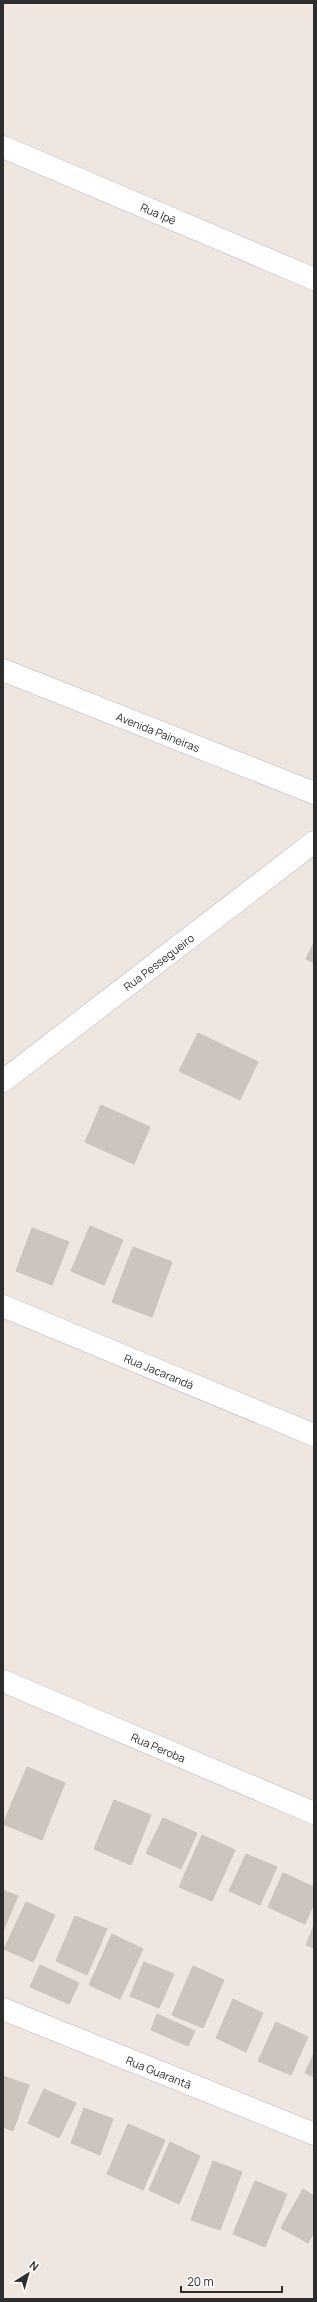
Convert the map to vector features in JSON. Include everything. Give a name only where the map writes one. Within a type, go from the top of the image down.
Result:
[{"type":"street","name":"Rua Ipê","points":[[3,147],[314,278]]},
{"type":"street","name":"Avenida Paineiras","points":[[3,670],[314,793]]},
{"type":"street","name":"Rua Pessegueiro","points":[[3,1081],[314,842]]},
{"type":"street","name":"Rua Jacarandá","points":[[3,1306],[314,1435]]},
{"type":"street","name":"Rua Peroba","points":[[3,1681],[314,1813]]},
{"type":"street","name":"Rua Guarantã","points":[[3,2009],[314,2134]]},
{"type":"building","points":[[314,942],[314,963],[306,959]]},
{"type":"building","points":[[198,1033],[258,1062],[240,1100],[179,1071]]},
{"type":"building","points":[[101,1105],[150,1127],[134,1164],[85,1142]]},
{"type":"building","points":[[90,1226],[123,1240],[104,1285],[71,1271]]},
{"type":"building","points":[[32,1228],[69,1242],[52,1285],[16,1271]]},
{"type":"building","points":[[133,1247],[172,1262],[152,1317],[112,1302]]},
{"type":"building","points":[[27,1767],[65,1783],[42,1840],[3,1824]]},
{"type":"building","points":[[114,1800],[151,1815],[131,1865],[94,1849]]},
{"type":"building","points":[[163,1818],[197,1833],[181,1869],[146,1853]]},
{"type":"building","points":[[202,1835],[235,1850],[212,1901],[179,1887]]},
{"type":"building","points":[[246,1854],[277,1867],[260,1905],[229,1891]]},
{"type":"building","points":[[283,1873],[314,1887],[314,1903],[305,1924],[268,1907]]},
{"type":"building","points":[[3,1890],[18,1896],[3,1931]]},
{"type":"building","points":[[26,1902],[55,1915],[33,1962],[4,1949]]},
{"type":"building","points":[[75,1916],[107,1929],[87,1975],[56,1961]]},
{"type":"building","points":[[314,1925],[314,1948],[306,1945]]},
{"type":"building","points":[[112,1934],[143,1949],[120,1999],[89,1985]]},
{"type":"building","points":[[144,1962],[174,1974],[159,2008],[130,1996]]},
{"type":"building","points":[[40,1965],[79,1983],[69,2004],[30,1987]]},
{"type":"building","points":[[193,1966],[224,1980],[203,2028],[172,2015]]},
{"type":"building","points":[[233,1999],[263,2013],[246,2052],[216,2038]]},
{"type":"building","points":[[157,2014],[195,2031],[188,2046],[151,2030]]},
{"type":"building","points":[[276,2022],[308,2037],[291,2075],[258,2061]]},
{"type":"building","points":[[314,2053],[314,2077],[305,2073]]},
{"type":"building","points":[[3,2076],[29,2085],[13,2131],[3,2127]]},
{"type":"building","points":[[44,2089],[76,2103],[59,2138],[28,2123]]},
{"type":"building","points":[[84,2108],[113,2119],[100,2155],[71,2143]]},
{"type":"building","points":[[128,2124],[165,2140],[143,2190],[107,2174]]},
{"type":"building","points":[[170,2142],[200,2156],[179,2204],[149,2190]]},
{"type":"building","points":[[213,2161],[242,2172],[220,2230],[191,2220]]},
{"type":"building","points":[[255,2181],[287,2194],[265,2247],[233,2234]]},
{"type":"building","points":[[303,2189],[314,2196],[314,2232],[308,2243],[281,2228]]}]
